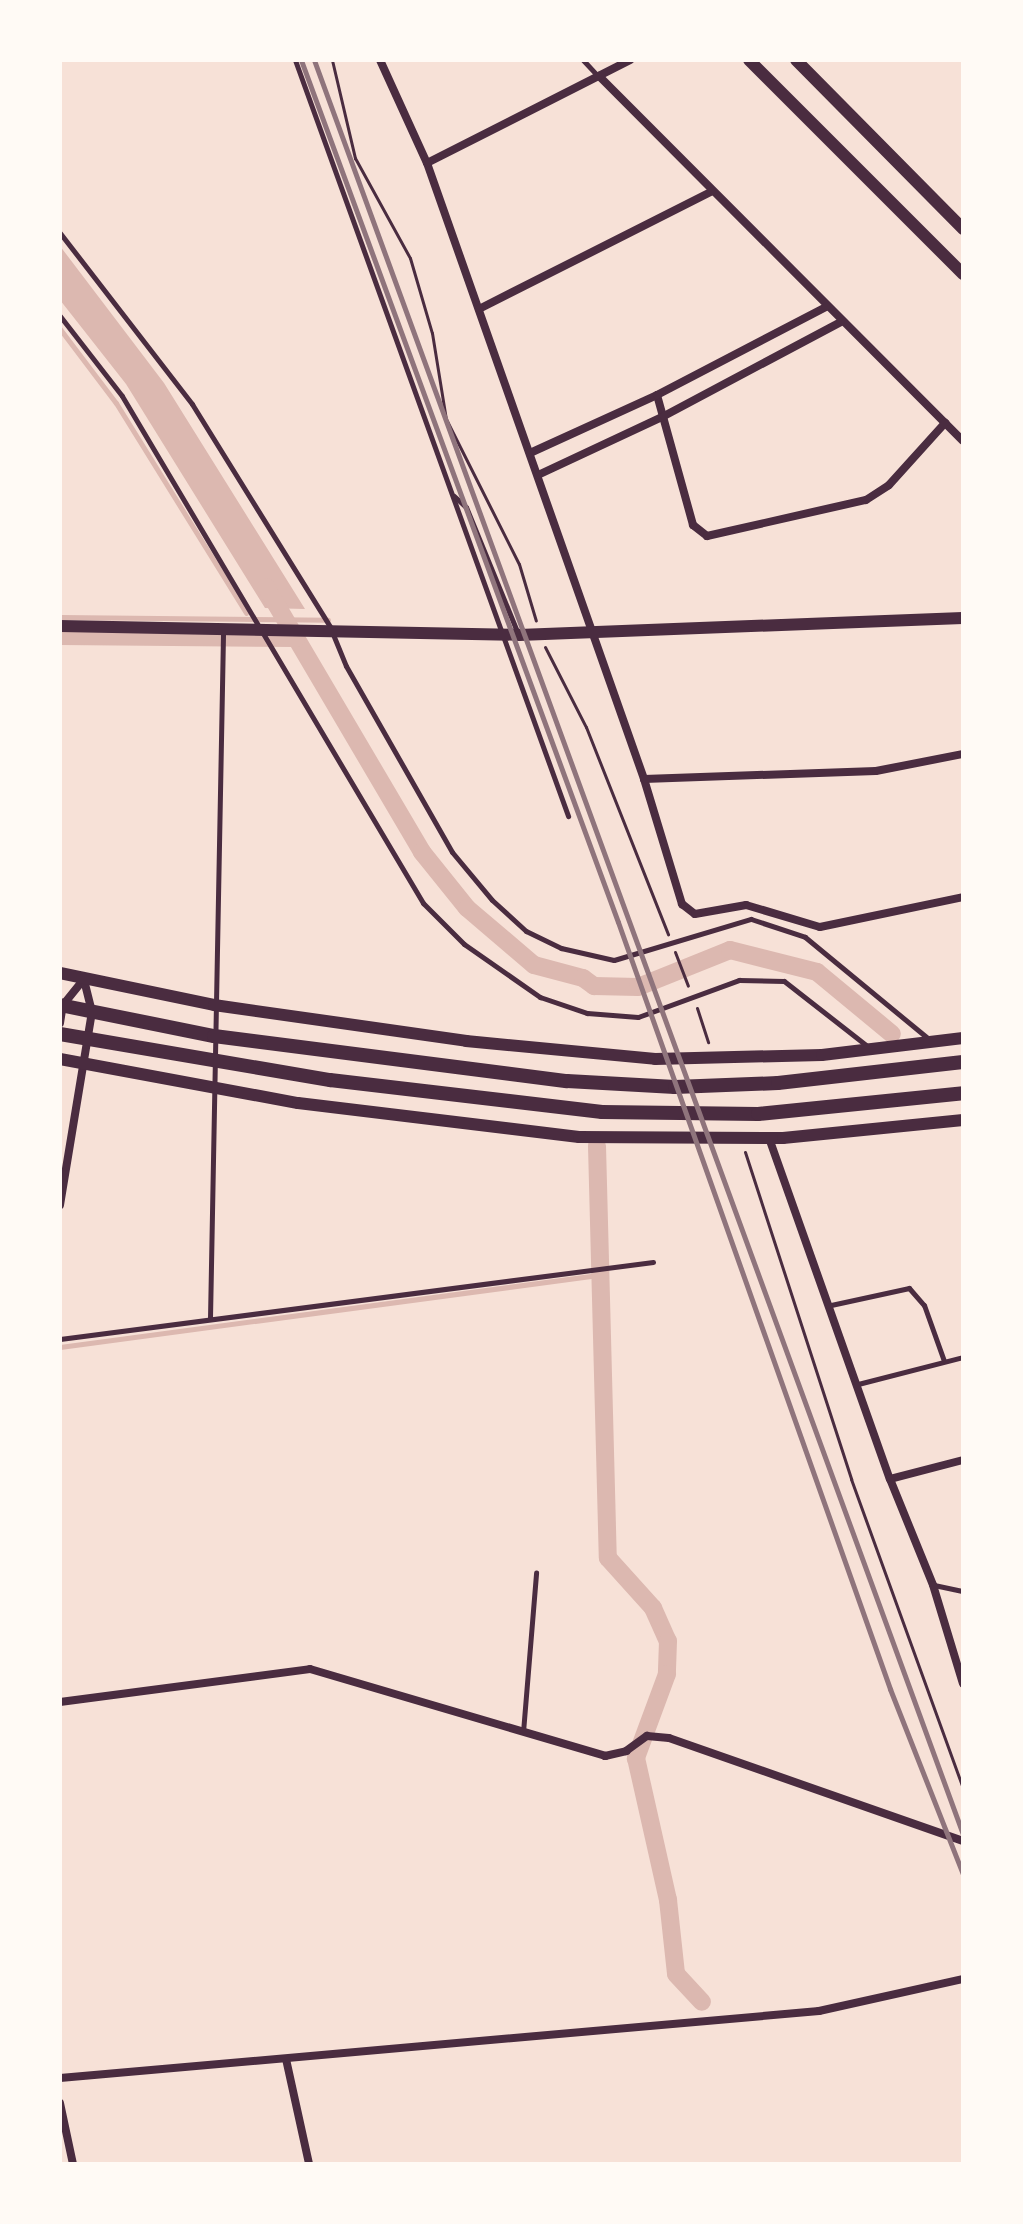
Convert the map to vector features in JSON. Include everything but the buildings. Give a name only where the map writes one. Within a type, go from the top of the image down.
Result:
[{"type":"main road","points":[[61,1005],[214,1049],[602,1112],[758,1114],[963,1093]]},
{"type":"main road","points":[[60,1034],[87,1040],[675,1087],[778,1083],[963,1062]]},
{"type":"street","points":[[380,60],[427,163],[688,910],[695,914],[746,905],[820,927],[963,897]]},
{"type":"street","points":[[427,163],[630,60]]},
{"type":"street","points":[[749,60],[963,274]]},
{"type":"street","points":[[796,60],[963,229]]},
{"type":"street","points":[[599,76],[711,192],[963,441]]},
{"type":"street","points":[[479,309],[711,192]]},
{"type":"street","points":[[530,453],[657,395],[826,307]]},
{"type":"street","points":[[538,475],[664,416],[841,322]]},
{"type":"street","points":[[657,395],[693,525],[707,536],[866,500],[889,485],[945,423]]},
{"type":"street","points":[[60,626],[330,627],[519,635],[963,618]]},
{"type":"street","points":[[644,779],[876,771],[963,754]]},
{"type":"street","points":[[60,973],[214,1005],[507,1047],[655,1059],[873,1050],[963,1038]]},
{"type":"street","points":[[60,1023],[61,1005],[84,979]]},
{"type":"street","points":[[60,1205],[92,1012],[84,979]]},
{"type":"street","points":[[943,1066],[963,1051]]},
{"type":"street","points":[[60,1059],[213,1090],[579,1137],[769,1138],[963,1120]]},
{"type":"street","points":[[769,1138],[831,1305],[890,1479],[933,1585],[963,1684]]},
{"type":"street","points":[[890,1479],[963,1460]]},
{"type":"street","points":[[60,1702],[310,1669],[605,1756],[626,1751],[647,1736],[669,1738],[963,1841]]},
{"type":"street","points":[[60,2078],[819,2011],[963,1979]]},
{"type":"street","points":[[286,2059],[309,2164]]},
{"type":"street","points":[[60,2103],[73,2164]]},
{"type":"lane","points":[[295,60],[568,816]]},
{"type":"lane","points":[[583,60],[599,76]]},
{"type":"lane","points":[[60,233],[161,358],[330,627],[346,666],[452,852],[492,900],[526,931],[561,948],[614,960],[751,919],[805,937],[934,1043]]},
{"type":"lane","points":[[60,316],[122,396],[262,627],[423,903],[503,975],[540,997],[587,1013],[638,1017],[739,980],[784,981],[873,1050]]},
{"type":"lane","points":[[453,495],[466,507],[519,635]]},
{"type":"lane","points":[[210,1318],[223,627]]},
{"type":"lane","points":[[60,1339],[653,1262]]},
{"type":"lane","points":[[831,1305],[909,1288],[924,1305],[944,1361]]},
{"type":"lane","points":[[858,1384],[963,1357]]},
{"type":"lane","points":[[523,1732],[536,1573]]},
{"type":"lane","points":[[933,1585],[963,1591]]},
{"type":"path","points":[[332,60],[355,158],[410,258],[432,333],[446,419],[519,564],[539,634],[586,727],[655,900]]},
{"type":"path","points":[[772,1237],[851,1479],[963,1788]]},
{"type":"shaded area","points":[[60,246],[164,383],[305,609],[265,608],[126,384],[60,300]]},
{"type":"waterway","points":[[60,329],[116,403],[246,613]]},
{"type":"waterway","points":[[266,587],[422,852],[467,908],[534,965],[583,978],[594,986],[638,987],[730,950],[817,972],[892,1034]]},
{"type":"waterway","points":[[60,617],[328,620]]},
{"type":"waterway","points":[[60,636],[296,638]]},
{"type":"waterway","points":[[597,1146],[608,1558],[653,1608],[668,1641],[667,1674],[636,1758],[668,1900],[676,1974],[702,2002]]},
{"type":"waterway","points":[[60,1347],[598,1275]]},
{"type":"railway","points":[[301,60],[618,922],[890,1689],[963,1874]]},
{"type":"railway","points":[[314,60],[963,1834]]}]
